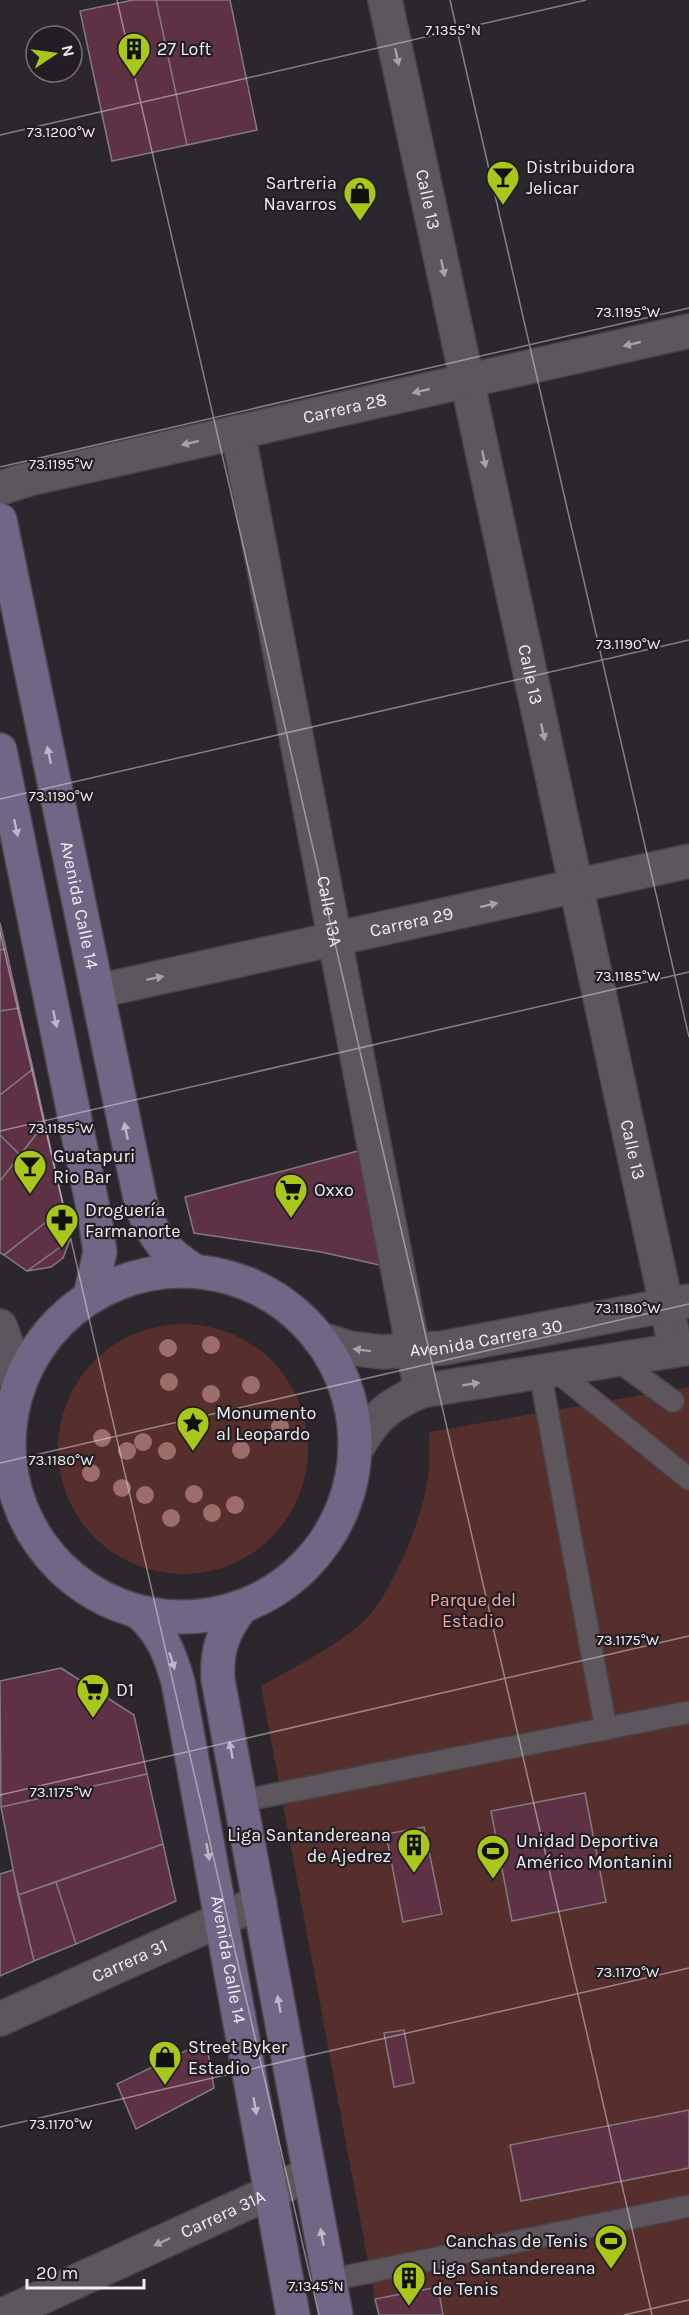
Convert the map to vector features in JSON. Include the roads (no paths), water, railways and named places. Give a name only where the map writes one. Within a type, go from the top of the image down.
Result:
[{"type":"main road","name":"Avenida Calle 14","points":[[0,520],[142,1208],[155,1238],[170,1255],[195,1271]]},
{"type":"main road","points":[[0,750],[95,1218],[100,1252],[90,1296]]},
{"type":"main road","points":[[195,1271],[242,1281],[284,1304],[318,1338],[336,1364],[354,1423],[355,1451],[349,1492],[333,1530],[309,1563],[277,1590],[241,1608],[194,1617],[140,1613],[95,1594],[57,1564],[29,1525],[13,1479],[5,1438],[18,1389],[29,1363],[44,1340],[65,1316],[90,1296],[123,1281],[149,1274],[195,1271]]},
{"type":"main road","points":[[241,1608],[222,1638],[217,1661],[218,1680],[336,2315]]},
{"type":"main road","name":"Avenida Calle 14","points":[[140,1613],[154,1626],[167,1646],[178,1682],[293,2315]]},
{"type":"street","name":"Calle 13","points":[[385,0],[576,885],[677,1303],[682,1349]]},
{"type":"street","name":"Carrera 28","points":[[0,488],[689,331]]},
{"type":"street","name":"Calle 13A","points":[[238,432],[421,1390]]},
{"type":"street","name":"Carrera 29","points":[[98,991],[689,861]]},
{"type":"street","name":"Avenida Carrera 30","points":[[318,1338],[349,1348],[381,1352],[443,1348],[677,1303]]},
{"type":"street","points":[[0,1326],[10,1353],[18,1389]]},
{"type":"street","points":[[355,1451],[370,1424],[393,1403],[421,1390],[682,1349]]},
{"type":"street","name":"Carrera 31","points":[[0,2019],[260,1902]]},
{"type":"street","name":"Carrera 31A","points":[[3,2315],[310,2174]]},
{"type":"lane","points":[[617,1360],[673,1401]]},
{"type":"lane","points":[[548,1371],[689,1479]]},
{"type":"lane","points":[[548,1371],[606,1729]]},
{"type":"lane","points":[[241,1801],[689,1712]]},
{"type":"lane","points":[[330,2280],[689,2206]]},
{"type":"place","name":"27 Loft","points":[[134,78]]},
{"type":"place","name":"Distribuidora Jelicar","points":[[503,206]]},
{"type":"place","name":"Sartreria Navarros","points":[[360,222]]},
{"type":"place","name":"Guatapuri Rio Bar","points":[[30,1195]]},
{"type":"place","name":"Oxxo","points":[[291,1219]]},
{"type":"place","name":"Droguería Farmanorte","points":[[62,1249]]},
{"type":"place","name":"Monumento al Leopardo","points":[[193,1452]]},
{"type":"place","name":"D1","points":[[93,1719]]},
{"type":"place","name":"Liga Santandereana de Ajedrez","points":[[414,1874]]},
{"type":"place","name":"Unidad Deportiva Américo Montanini","points":[[493,1880]]},
{"type":"place","name":"Street Byker Estadio","points":[[165,2086]]},
{"type":"place","name":"Canchas de Tenis","points":[[611,2270]]},
{"type":"place","name":"Liga Santandereana de Tenis","points":[[409,2307]]},
{"type":"park label","name":"Parque del Estadio","points":[[473,1610]]}]
